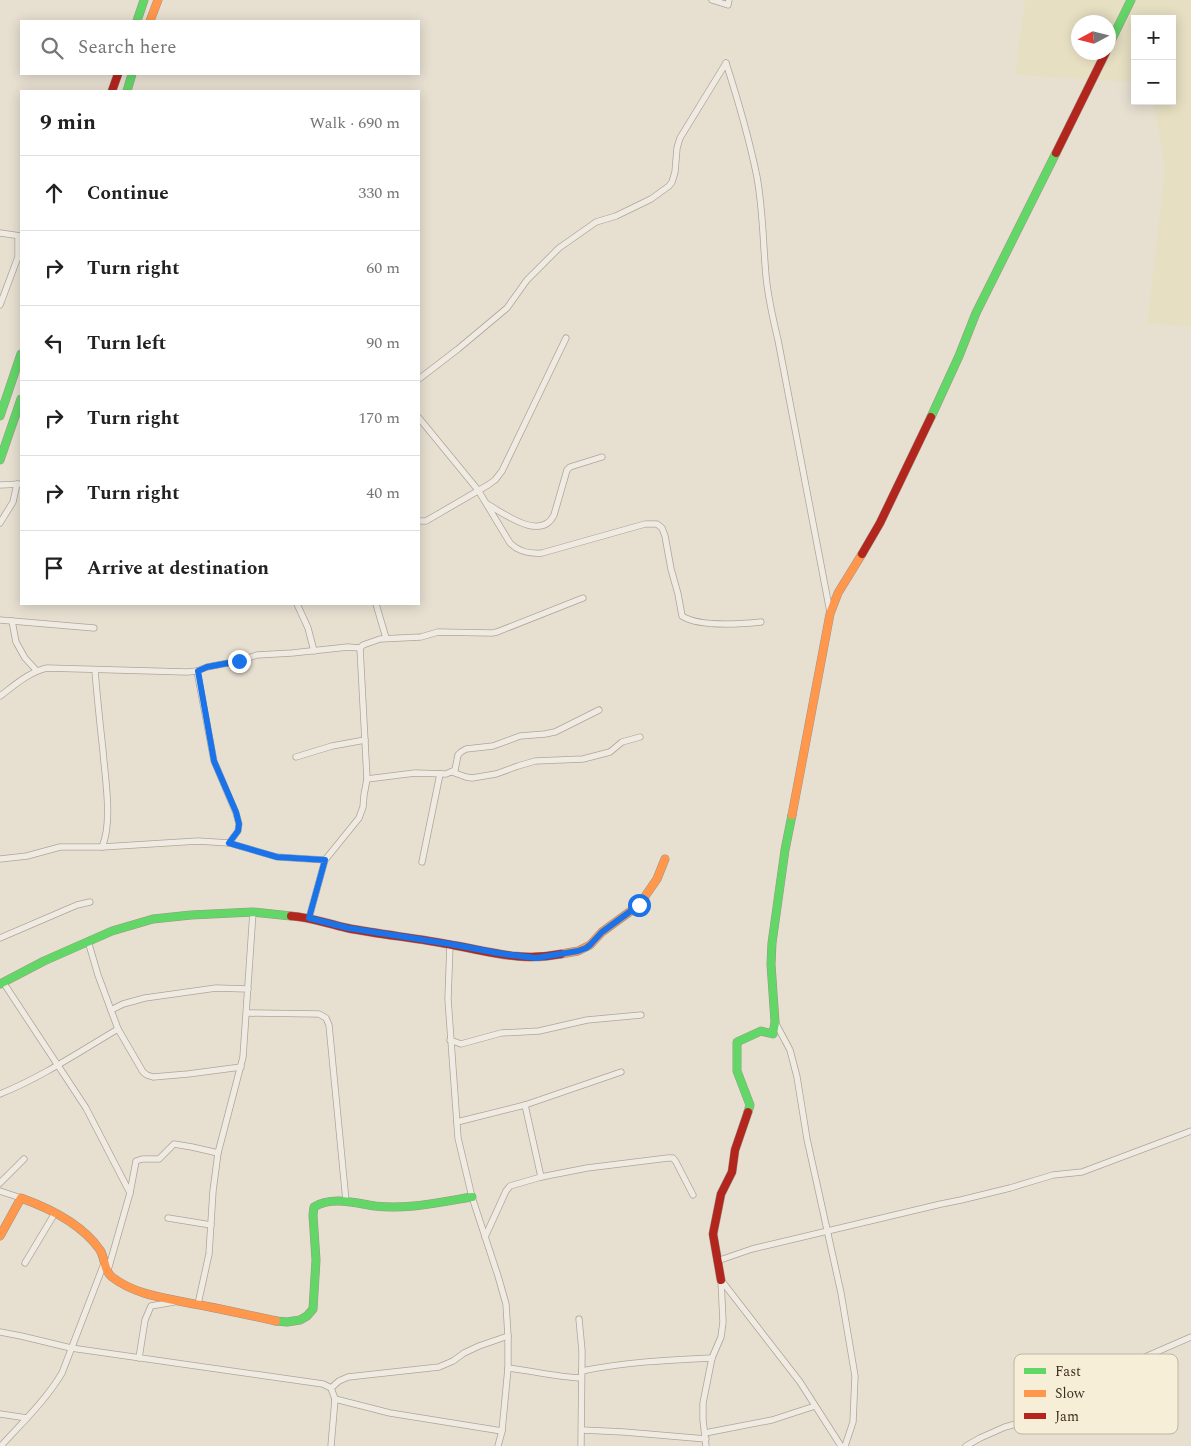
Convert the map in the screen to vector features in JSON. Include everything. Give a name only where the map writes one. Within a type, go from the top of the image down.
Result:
[{"type":"street","points":[[136,20],[144,0]]},
{"type":"street","points":[[150,20],[158,0]]},
{"type":"street","points":[[712,0],[728,5],[729,0]]},
{"type":"street","points":[[1116,30],[1131,0]]},
{"type":"street","points":[[705,1439],[703,1403],[712,1358],[721,1337],[723,1322],[721,1280],[713,1234],[721,1194],[732,1172],[735,1150],[750,1105],[737,1071],[737,1042],[761,1031],[773,1034],[775,1022],[770,952],[785,850],[830,614],[838,593],[880,523],[902,481],[960,356],[976,313],[1102,60]]},
{"type":"street","points":[[420,378],[507,308],[527,280],[559,248],[596,222],[616,216],[651,199],[669,186],[675,172],[677,148],[680,138],[726,63],[741,111],[757,178],[764,229],[766,277],[771,310],[830,614]]},
{"type":"street","points":[[112,90],[118,75]]},
{"type":"street","points":[[126,90],[132,75]]},
{"type":"street","points":[[0,233],[20,236],[18,257],[0,305]]},
{"type":"street","points":[[420,521],[426,521],[495,480],[502,471],[566,338]]},
{"type":"street","points":[[0,416],[20,357]]},
{"type":"street","points":[[0,460],[20,402]]},
{"type":"street","points":[[420,419],[478,490],[510,543],[516,549],[534,554],[542,553],[645,524],[658,524],[665,536],[667,553],[682,616],[687,619],[734,625],[761,622]]},
{"type":"street","points":[[485,503],[512,520],[534,526],[546,525],[551,522],[554,515],[567,470],[570,467],[602,457]]},
{"type":"street","points":[[0,484],[19,484],[13,502],[0,523]]},
{"type":"street","points":[[0,696],[36,671],[62,668],[170,672],[198,671],[207,667],[239,661],[257,655],[348,647],[360,648],[362,645],[386,638],[421,637],[438,632],[492,633],[583,598]]},
{"type":"street","points":[[297,605],[308,628],[314,650]]},
{"type":"street","points":[[376,605],[386,638]]},
{"type":"street","points":[[0,620],[94,628]]},
{"type":"street","points":[[12,621],[16,642],[25,658],[36,671]]},
{"type":"street","points":[[309,918],[325,860],[359,818],[363,807],[367,780],[360,648]]},
{"type":"street","points":[[95,670],[106,790],[107,828],[102,847]]},
{"type":"street","points":[[198,671],[214,761],[236,812],[239,824],[238,831],[229,843]]},
{"type":"street","points":[[452,772],[455,770],[458,755],[466,749],[493,746],[520,736],[555,732],[599,710]]},
{"type":"street","points":[[367,780],[415,773],[440,774],[452,772],[472,778],[496,774],[536,761],[583,759],[610,752],[622,742],[640,737]]},
{"type":"street","points":[[296,757],[332,746],[365,740]]},
{"type":"street","points":[[422,862],[440,774]]},
{"type":"street","points":[[0,859],[27,856],[60,847],[102,847],[198,840],[229,843],[277,857],[325,860]]},
{"type":"street","points":[[130,1193],[86,1108],[2,983],[88,941],[130,925],[153,919],[191,914],[254,912],[309,918],[348,928],[529,958],[546,957],[586,948],[602,932],[639,905],[657,879],[665,859]]},
{"type":"street","points":[[0,938],[77,905],[90,902]]},
{"type":"street","points":[[198,1304],[209,1254],[213,1191],[218,1153],[241,1067],[254,912]]},
{"type":"street","points":[[88,941],[98,975],[118,1028],[142,1072],[152,1077],[241,1067]]},
{"type":"street","points":[[450,944],[448,1000],[458,1138],[472,1197],[506,1304],[508,1368],[502,1431],[498,1446]]},
{"type":"street","points":[[111,1010],[131,1001],[202,989],[248,989]]},
{"type":"street","points":[[247,1013],[319,1014],[326,1018],[329,1025],[346,1201]]},
{"type":"street","points":[[450,1040],[461,1044],[501,1033],[539,1031],[587,1020],[641,1015]]},
{"type":"street","points":[[775,1022],[790,1050],[797,1077],[807,1139],[841,1293],[855,1376],[853,1422],[845,1446]]},
{"type":"street","points":[[0,1094],[25,1084],[58,1066],[118,1028]]},
{"type":"street","points":[[456,1122],[525,1105],[621,1072]]},
{"type":"street","points":[[525,1105],[541,1178]]},
{"type":"street","points":[[717,1261],[752,1249],[961,1200],[1053,1175],[1082,1172],[1191,1131]]},
{"type":"street","points":[[107,1272],[130,1193],[135,1164],[138,1160],[159,1158],[171,1146],[177,1144],[218,1153]]},
{"type":"street","points":[[485,1237],[510,1186],[587,1168],[673,1158],[694,1195]]},
{"type":"street","points":[[0,1183],[24,1159]]},
{"type":"street","points":[[0,1191],[42,1206],[80,1229],[100,1251],[105,1261],[107,1272],[116,1280],[133,1289],[176,1301],[282,1322],[294,1322],[304,1319],[311,1314],[313,1309],[316,1260],[313,1215],[314,1207],[320,1202],[346,1201],[400,1208],[472,1197]]},
{"type":"street","points":[[0,1236],[21,1198]]},
{"type":"street","points":[[25,1263],[55,1213]]},
{"type":"street","points":[[168,1218],[211,1225]]},
{"type":"street","points":[[1,1446],[27,1418],[62,1373],[105,1261]]},
{"type":"street","points":[[721,1280],[800,1382],[841,1446]]},
{"type":"street","points":[[139,1358],[145,1320],[150,1306],[176,1301]]},
{"type":"street","points":[[579,1319],[582,1375],[581,1446]]},
{"type":"street","points":[[0,1332],[71,1348],[323,1384],[331,1388],[335,1399],[332,1446]]},
{"type":"street","points":[[331,1388],[339,1381],[348,1377],[439,1367],[454,1361],[479,1346],[508,1336]]},
{"type":"street","points":[[1152,1354],[1191,1337]]},
{"type":"street","points":[[508,1368],[559,1376],[582,1375],[609,1366],[712,1358]]},
{"type":"street","points":[[335,1399],[390,1413],[502,1431]]},
{"type":"street","points":[[582,1430],[705,1439],[815,1406]]},
{"type":"street","points":[[0,1414],[27,1418]]},
{"type":"street","points":[[966,1446],[980,1438],[1014,1424]]},
{"type":"shaded area","points":[[1025,0],[1191,0],[1191,326],[1147,324],[1165,168],[1154,105],[1176,105],[1176,15],[1131,15],[1131,82],[1015,75]]},
{"type":"traffic: fast","points":[[137,20],[144,0]]},
{"type":"traffic: fast","points":[[1116,31],[1131,0]]},
{"type":"traffic: fast","points":[[127,90],[132,75]]},
{"type":"traffic: fast","points":[[931,417],[976,313],[1056,153]]},
{"type":"traffic: fast","points":[[0,416],[20,357]]},
{"type":"traffic: fast","points":[[0,460],[20,402]]},
{"type":"traffic: fast","points":[[748,1112],[750,1105],[737,1071],[737,1042],[761,1031],[773,1034],[775,1022],[771,964],[772,943],[785,850],[792,815]]},
{"type":"traffic: fast","points":[[0,984],[44,961],[112,931],[153,919],[253,912],[291,916]]},
{"type":"traffic: fast","points":[[276,1321],[300,1320],[313,1309],[316,1260],[314,1207],[336,1201],[399,1207],[472,1197]]},
{"type":"traffic: slow","points":[[150,20],[158,0]]},
{"type":"traffic: slow","points":[[792,815],[830,614],[838,593],[862,554]]},
{"type":"traffic: slow","points":[[561,954],[578,951],[590,945],[602,932],[639,905],[657,879],[665,859]]},
{"type":"traffic: slow","points":[[0,1236],[21,1198],[54,1212],[84,1232],[100,1250],[109,1274],[131,1288],[162,1298],[276,1321]]},
{"type":"traffic: jam","points":[[1056,153],[1102,60]]},
{"type":"traffic: jam","points":[[112,90],[118,75]]},
{"type":"traffic: jam","points":[[862,554],[880,523],[931,417]]},
{"type":"traffic: jam","points":[[291,916],[360,930],[519,957],[561,954]]},
{"type":"traffic: jam","points":[[721,1280],[713,1234],[721,1194],[732,1172],[735,1150],[748,1112]]},
{"type":"route","points":[[239,661],[207,667],[198,671],[214,761],[236,812],[239,824],[238,831],[229,843],[277,857],[325,860],[309,918],[348,928],[536,958],[586,948],[602,932],[639,905]]}]
